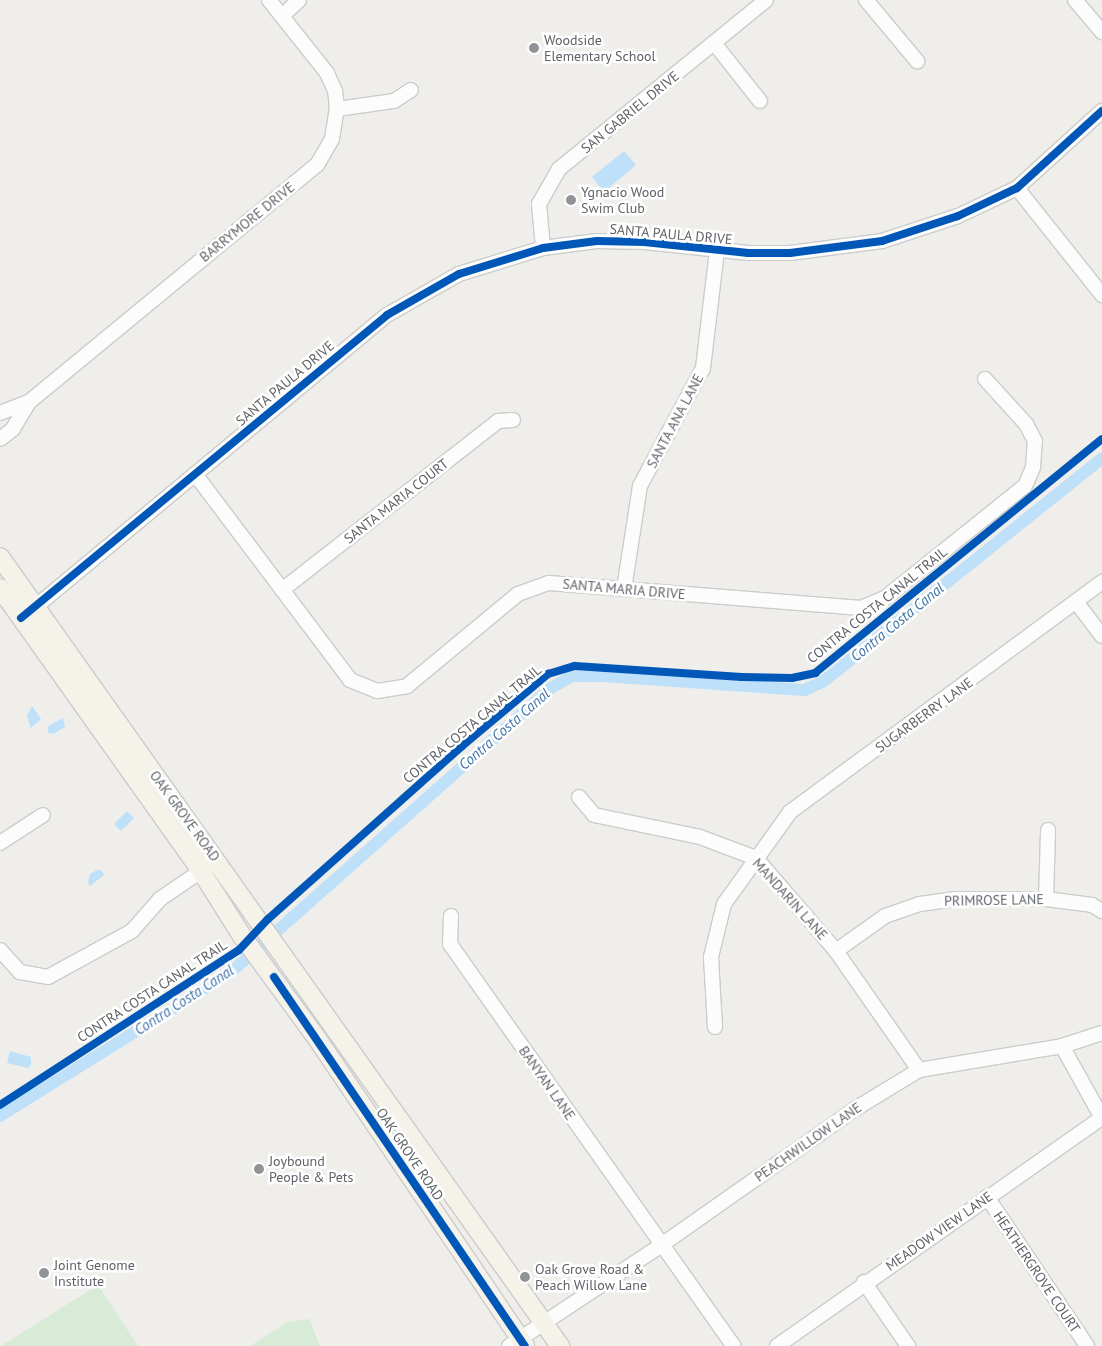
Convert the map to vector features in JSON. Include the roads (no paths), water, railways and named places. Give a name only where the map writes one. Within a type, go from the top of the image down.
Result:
[{"type":"main road","name":"OAK GROVE ROAD","points":[[0,557],[263,924],[560,1346]]},
{"type":"main road","name":"OAK GROVE ROAD","points":[[0,588],[201,871],[246,942],[274,977],[518,1343]]},
{"type":"main road","points":[[274,977],[283,977],[313,1018],[331,1022]]},
{"type":"street","name":"BARRYMORE DRIVE","points":[[0,413],[28,402],[317,165],[332,140],[337,109],[335,92],[327,72],[269,0]]},
{"type":"street","points":[[282,16],[299,0]]},
{"type":"street","name":"SAN GABRIEL DRIVE","points":[[543,248],[539,204],[559,169],[766,0]]},
{"type":"street","points":[[866,0],[917,61]]},
{"type":"street","points":[[1075,0],[1102,32]]},
{"type":"street","points":[[714,44],[760,101]]},
{"type":"street","points":[[337,109],[394,101],[411,90]]},
{"type":"street","name":"SANTA PAULA DRIVE","points":[[21,618],[36,608],[387,315],[459,274],[543,248],[617,240],[717,250],[790,253],[882,240],[958,216],[1017,188],[1102,111]]},
{"type":"street","points":[[1017,188],[1102,295]]},
{"type":"street","name":"SANTA ANA LANE","points":[[624,589],[640,486],[703,368],[717,250]]},
{"type":"street","name":"SANTA MARIA DRIVE","points":[[195,474],[350,680],[377,691],[407,686],[518,594],[549,583],[861,608],[885,598],[1025,486],[1028,480],[1033,467],[1035,441],[1026,424],[985,379]]},
{"type":"street","name":"BARRYMORE DRIVE","points":[[0,440],[13,429],[28,402]]},
{"type":"street","name":"SANTA MARIA COURT","points":[[282,590],[498,421],[513,420]]},
{"type":"street","name":"SUGARBERRY LANE","points":[[714,1026],[711,957],[724,904],[790,812],[1077,603],[1102,582]]},
{"type":"street","points":[[1077,603],[1102,636]]},
{"type":"street","name":"MANDARIN LANE","points":[[579,797],[594,815],[700,838],[756,858],[836,950],[918,1070]]},
{"type":"street","points":[[0,843],[43,814]]},
{"type":"street","points":[[1046,899],[1048,830]]},
{"type":"street","points":[[0,950],[20,972],[48,977],[132,931],[160,899],[217,860]]},
{"type":"street","name":"PRIMROSE LANE","points":[[836,950],[885,916],[920,904],[956,899],[1046,899],[1092,905],[1102,910]]},
{"type":"street","name":"BANYAN LANE","points":[[451,916],[450,944],[660,1246],[734,1346]]},
{"type":"street","name":"PEACHWILLOW LANE","points":[[518,1343],[544,1322],[660,1246],[855,1109],[918,1070],[1062,1046],[1102,1033]]},
{"type":"street","points":[[1062,1046],[1102,1118]]},
{"type":"street","name":"MEADOW VIEW LANE","points":[[777,1346],[864,1282],[1102,1118]]},
{"type":"street","name":"HEATHERGROVE COURT","points":[[987,1197],[1087,1346]]},
{"type":"street","points":[[864,1282],[908,1346]]},
{"type":"water","points":[[624,151],[636,165],[604,192],[592,177]]},
{"type":"water","points":[[32,706],[41,719],[31,728],[27,716]]},
{"type":"water","points":[[63,718],[65,727],[53,734],[48,733],[48,726]]},
{"type":"water","points":[[127,811],[134,818],[121,831],[114,824]]},
{"type":"water","points":[[101,870],[104,875],[90,886],[88,882],[90,874]]},
{"type":"water","points":[[10,1051],[31,1057],[31,1065],[28,1068],[7,1063]]},
{"type":"waterway","name":"Contra Costa Canal","points":[[0,1116],[231,972],[551,688],[572,676],[603,676],[805,690],[824,681],[1102,458]]},
{"type":"place","name":"Woodside Elementary School","points":[[534,48]]},
{"type":"place","name":"Ygnacio Wood Swim Club","points":[[571,200]]},
{"type":"place","name":"Joybound People & Pets","points":[[259,1169]]},
{"type":"place","name":"Joint Genome Institute","points":[[44,1273]]},
{"type":"place","name":"Oak Grove Road & Peach Willow Lane","points":[[525,1277]]}]
